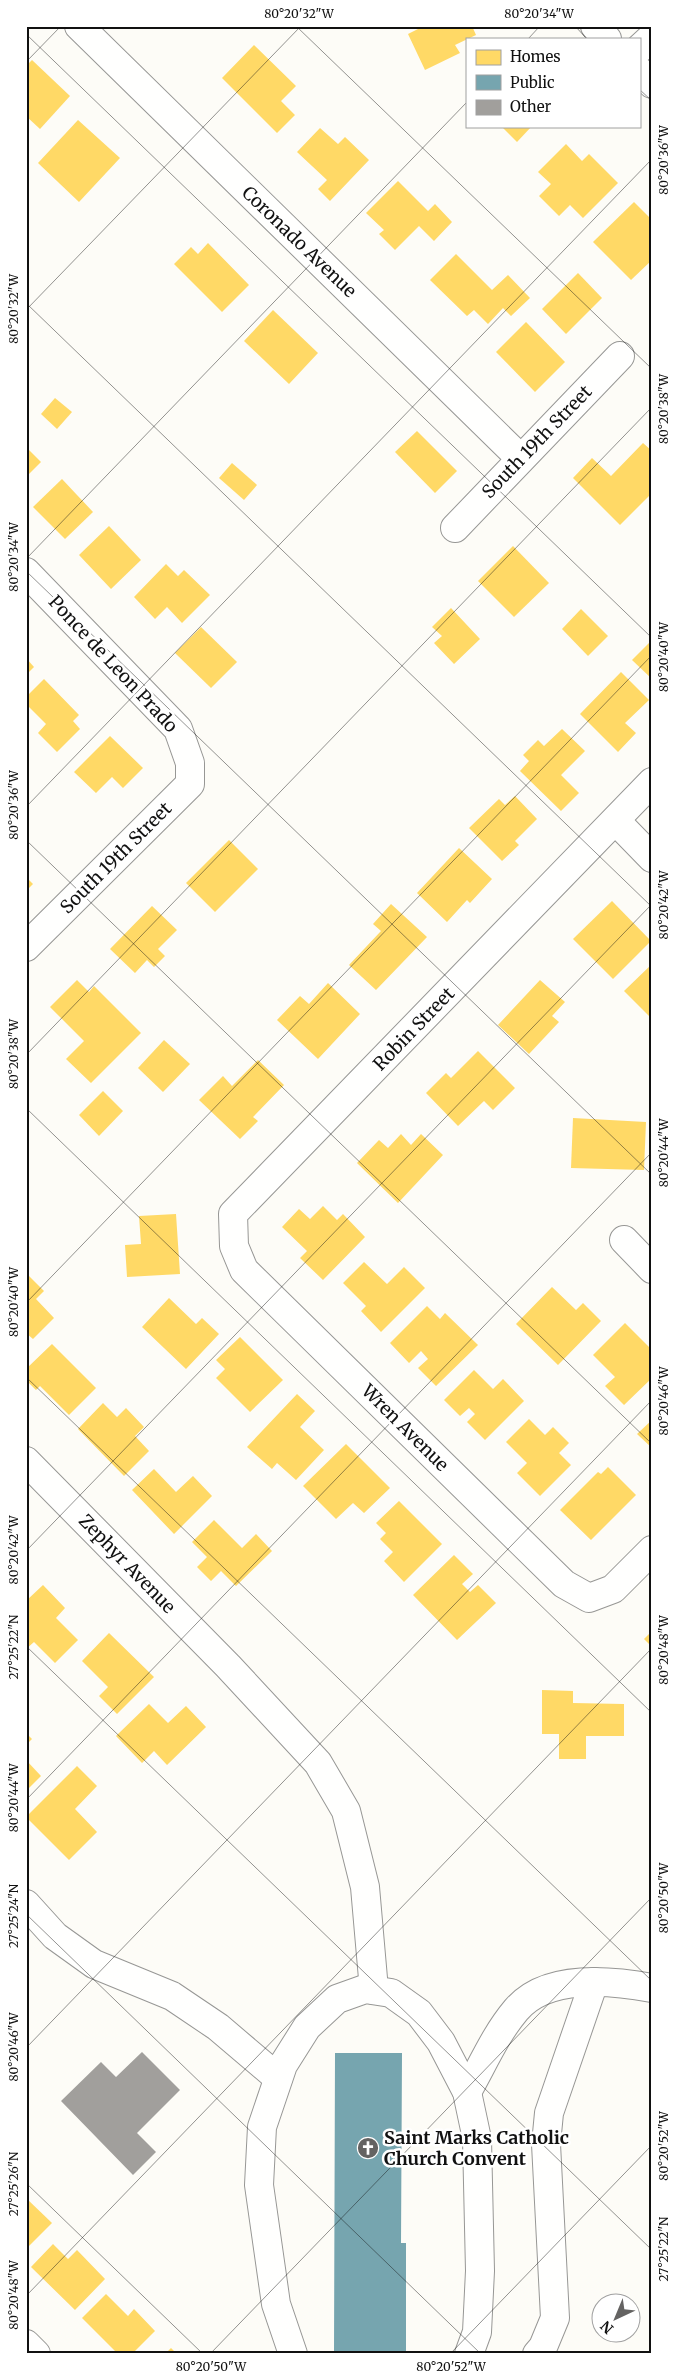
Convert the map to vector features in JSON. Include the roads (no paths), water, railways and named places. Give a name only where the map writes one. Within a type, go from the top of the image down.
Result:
[{"type":"street","name":"Coronado Avenue","points":[[79,26],[520,458]]},
{"type":"street","points":[[595,26],[606,38]]},
{"type":"street","points":[[640,48],[652,37]]},
{"type":"street","points":[[640,72],[652,84]]},
{"type":"street","name":"South 19th Street","points":[[455,528],[520,458],[620,356]]},
{"type":"street","name":"Ponce de Leon Prado","points":[[26,572],[178,729],[190,762]]},
{"type":"street","name":"South 19th Street","points":[[26,947],[190,784],[190,762]]},
{"type":"street","name":"Robin Street","points":[[234,1246],[234,1214],[652,782]]},
{"type":"street","points":[[616,821],[652,858]]},
{"type":"street","points":[[624,1240],[652,1269]]},
{"type":"street","name":"Wren Avenue","points":[[234,1246],[244,1270],[564,1584],[589,1598],[613,1589],[652,1550]]},
{"type":"street","name":"Zephyr Avenue","points":[[26,1461],[228,1666],[318,1763],[346,1811],[366,1887],[374,1990]]},
{"type":"street","points":[[26,1904],[55,1936],[94,1964],[172,1996],[218,2027],[278,2078]]},
{"type":"street","points":[[467,2092],[497,2036],[516,2009],[537,1991],[584,1981],[633,1984],[652,1988]]},
{"type":"street","points":[[537,2354],[543,2347],[554,2318],[546,2144],[549,2113],[594,1982]]},
{"type":"street","points":[[293,2354],[276,2304],[259,2185],[262,2127],[283,2065],[307,2027],[336,1999],[365,1989],[391,1993],[419,2013],[441,2042],[467,2092],[478,2139],[480,2271],[477,2332],[469,2354]]},
{"type":"street","points":[[26,2344],[36,2354]]},
{"type":"place","name":"Saint Marks Catholic Church Convent","points":[[368,2148]]}]
